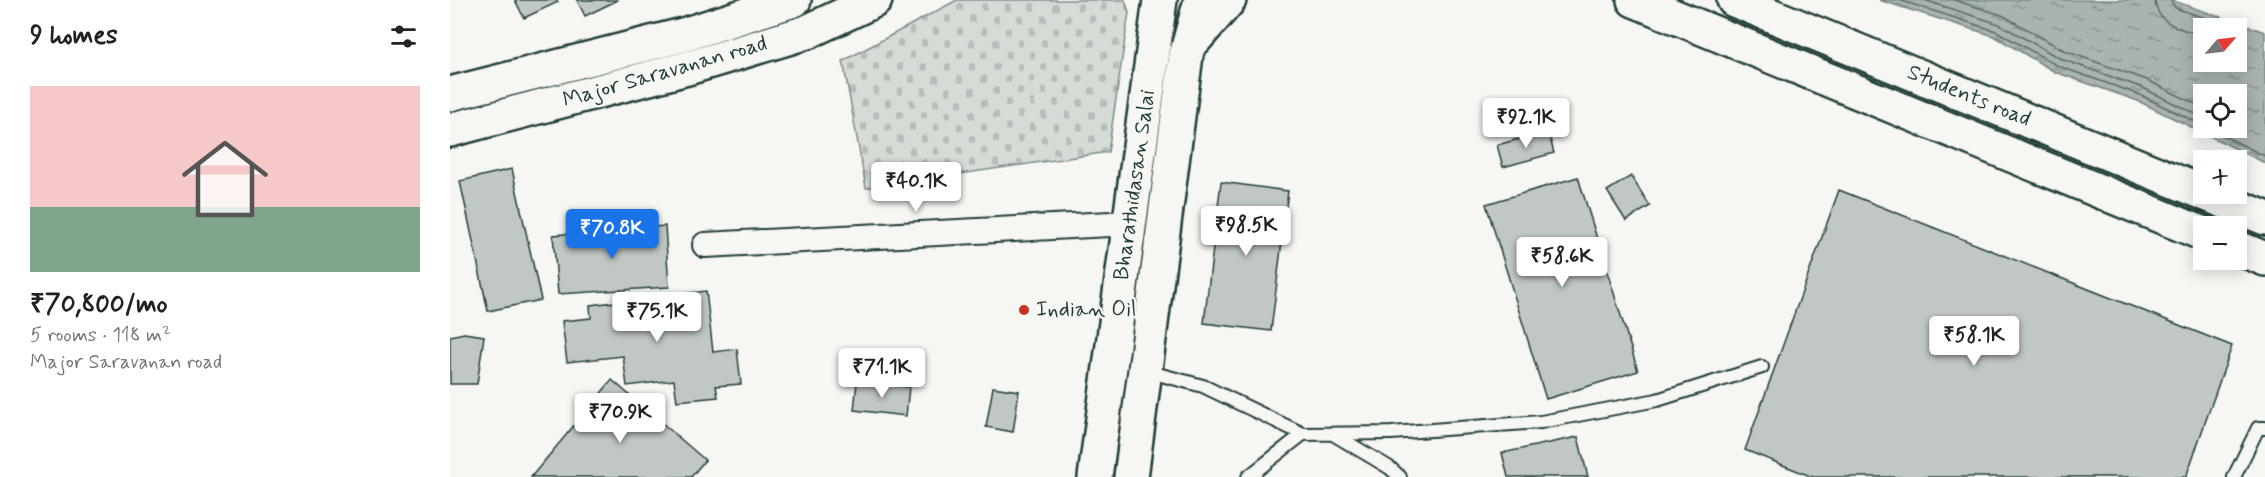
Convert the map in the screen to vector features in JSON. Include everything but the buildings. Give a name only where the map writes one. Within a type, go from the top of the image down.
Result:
[{"type":"main road","name":"Major Saravanan road","points":[[450,94],[683,35],[794,0]]},
{"type":"main road","name":"Major Saravanan road","points":[[450,130],[691,67],[796,35],[874,0]]},
{"type":"main road","name":"Bharathidasan Salai","points":[[1095,477],[1160,0]]},
{"type":"main road","name":"Bharathidasan Salai","points":[[1131,477],[1186,55],[1201,0]]},
{"type":"main road","points":[[1186,55],[1198,35],[1230,0]]},
{"type":"main road","points":[[1634,0],[2193,229]]},
{"type":"main road","name":"Students road","points":[[1734,0],[2193,188]]},
{"type":"main road","name":"Students road","points":[[2231,204],[2265,218]]},
{"type":"main road","points":[[2247,252],[2265,259]]},
{"type":"street","points":[[705,245],[1130,223]]},
{"type":"lane","points":[[1145,371],[1203,386],[1303,434],[1332,434],[1391,433],[1541,422],[1657,400],[1762,368]]},
{"type":"lane","points":[[2234,477],[2258,428],[2265,428]]},
{"type":"lane","points":[[1248,477],[1303,434]]},
{"type":"lane","points":[[1332,434],[1390,468],[1400,477]]},
{"type":"green space","points":[[957,0],[1125,0],[1129,12],[1108,152],[866,188],[843,61]]},
{"type":"water","points":[[1879,0],[2171,0],[2224,18],[2193,18],[2193,72],[2247,72],[2247,26],[2265,32],[2265,163],[2247,154],[2247,150],[2238,150],[2214,138],[2247,138],[2247,84],[2193,84],[2193,128],[2138,101],[2055,72],[1994,36]]},
{"type":"place","name":"Indian Oil","points":[[1024,310]]}]
